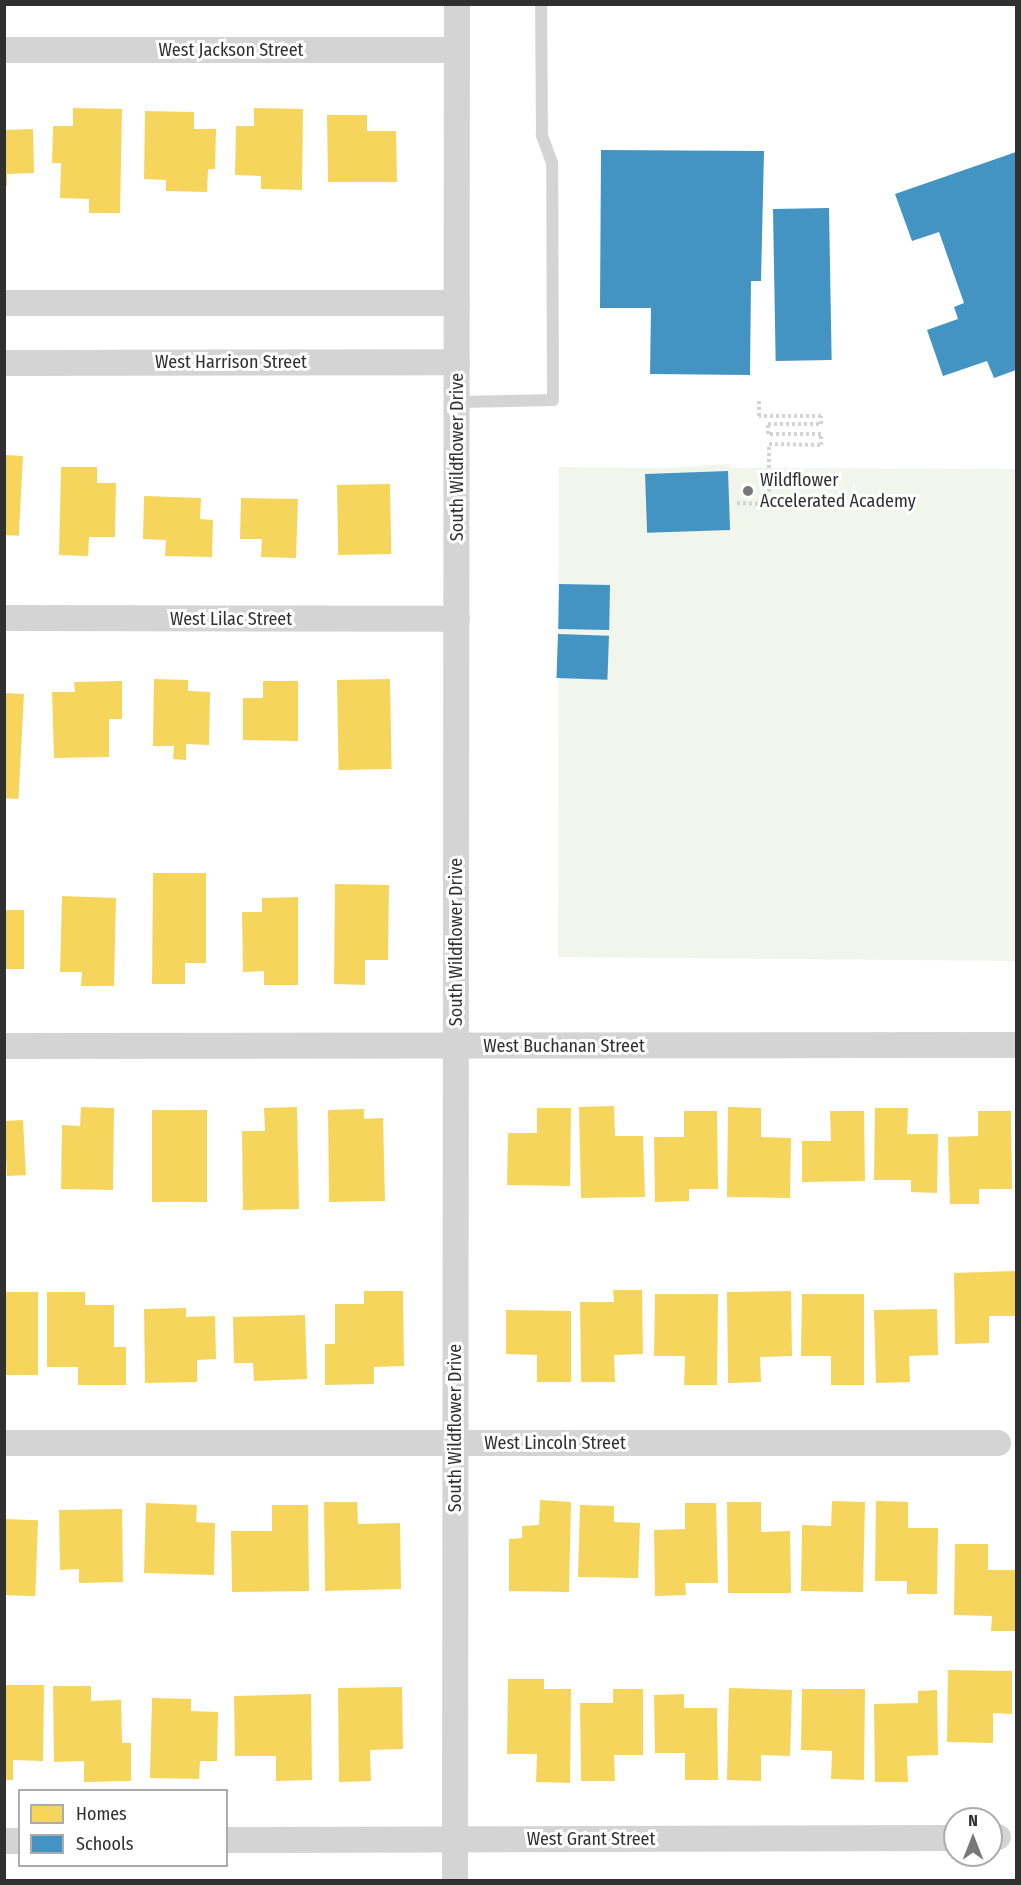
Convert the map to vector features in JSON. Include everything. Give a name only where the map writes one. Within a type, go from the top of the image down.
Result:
[{"type":"street","name":"South Wildflower Drive","points":[[456,1881],[457,4]]},
{"type":"street","name":"West Jackson Street","points":[[4,50],[458,50]]},
{"type":"street","points":[[4,303],[458,303]]},
{"type":"street","name":"West Harrison Street","points":[[4,363],[458,362]]},
{"type":"street","name":"West Lilac Street","points":[[4,618],[458,619]]},
{"type":"street","name":"West Buchanan Street","points":[[4,1046],[1017,1045]]},
{"type":"street","name":"West Lincoln Street","points":[[4,1443],[998,1443]]},
{"type":"street","name":"West Grant Street","points":[[228,1840],[943,1838]]},
{"type":"lane","points":[[458,402],[553,400],[552,162],[542,135],[541,4]]},
{"type":"path","points":[[737,503],[769,504],[769,444],[821,445],[821,434],[768,434],[768,424],[821,424],[821,416],[759,416],[759,398]]},
{"type":"shaded area","points":[[729,464],[730,468],[1016,469],[1016,961],[558,957],[559,467],[668,468]]},
{"type":"building: Homes","points":[[73,108],[122,109],[120,213],[89,213],[89,199],[60,198],[61,163],[52,163],[53,126],[73,126]]},
{"type":"building: Homes","points":[[254,108],[303,109],[302,190],[261,189],[261,176],[235,175],[236,126],[254,126]]},
{"type":"building: Homes","points":[[145,111],[194,112],[194,129],[216,129],[215,169],[208,169],[207,192],[166,191],[166,180],[144,179]]},
{"type":"building: Homes","points":[[327,115],[367,115],[367,131],[396,131],[397,182],[328,182]]},
{"type":"building: Homes","points":[[33,129],[34,173],[7,174],[7,186],[4,186],[4,130]]},
{"type":"building: Homes","points":[[5,455],[23,456],[19,536],[4,535]]},
{"type":"building: Homes","points":[[61,467],[97,467],[97,483],[116,483],[115,537],[89,537],[88,556],[59,555]]},
{"type":"building: Homes","points":[[390,484],[391,554],[338,555],[337,485]]},
{"type":"building: Homes","points":[[144,496],[201,498],[200,519],[213,520],[212,557],[165,556],[166,540],[143,539]]},
{"type":"building: Homes","points":[[241,498],[298,499],[296,558],[261,557],[262,539],[240,539]]},
{"type":"building: Homes","points":[[154,679],[188,680],[188,691],[210,692],[209,745],[186,744],[186,760],[173,759],[174,746],[153,746]]},
{"type":"building: Homes","points":[[390,679],[392,769],[339,770],[337,680]]},
{"type":"building: Homes","points":[[122,681],[122,719],[109,719],[109,757],[54,758],[52,692],[75,692],[74,682]]},
{"type":"building: Homes","points":[[263,681],[298,681],[298,741],[243,740],[243,698],[263,698]]},
{"type":"building: Homes","points":[[4,693],[24,694],[18,799],[4,798]]},
{"type":"building: Homes","points":[[153,873],[206,873],[206,963],[185,963],[185,984],[152,984]]},
{"type":"building: Homes","points":[[335,884],[389,885],[388,960],[365,960],[365,985],[334,984]]},
{"type":"building: Homes","points":[[62,896],[116,898],[114,986],[81,986],[82,972],[60,972]]},
{"type":"building: Homes","points":[[298,897],[298,985],[264,985],[264,971],[243,972],[242,912],[262,912],[262,898]]},
{"type":"building: Homes","points":[[4,910],[24,910],[24,969],[4,969]]},
{"type":"building: Homes","points":[[614,1106],[615,1136],[643,1136],[645,1197],[581,1198],[579,1107]]},
{"type":"building: Homes","points":[[81,1107],[114,1108],[113,1190],[61,1189],[62,1125],[80,1126]]},
{"type":"building: Homes","points":[[297,1107],[299,1209],[243,1210],[242,1131],[265,1131],[264,1108]]},
{"type":"building: Homes","points":[[728,1107],[761,1108],[761,1137],[791,1138],[790,1198],[727,1197]]},
{"type":"building: Homes","points":[[537,1108],[571,1108],[570,1186],[507,1185],[508,1133],[537,1133]]},
{"type":"building: Homes","points":[[875,1108],[908,1108],[907,1134],[938,1134],[937,1193],[911,1192],[911,1180],[874,1180]]},
{"type":"building: Homes","points":[[364,1109],[364,1119],[383,1118],[385,1201],[329,1202],[328,1110]]},
{"type":"building: Homes","points":[[152,1110],[207,1110],[207,1202],[152,1202]]},
{"type":"building: Homes","points":[[684,1111],[717,1111],[718,1189],[689,1189],[689,1201],[655,1202],[654,1137],[684,1137]]},
{"type":"building: Homes","points":[[830,1111],[864,1111],[865,1181],[802,1182],[802,1141],[831,1141]]},
{"type":"building: Homes","points":[[978,1111],[1011,1111],[1012,1189],[979,1189],[979,1204],[950,1204],[948,1137],[978,1136]]},
{"type":"building: Homes","points":[[23,1120],[26,1175],[7,1176],[4,1121]]},
{"type":"building: Homes","points":[[1016,1271],[1016,1316],[989,1316],[989,1343],[955,1344],[954,1273]]},
{"type":"building: Homes","points":[[613,1290],[642,1290],[643,1354],[614,1355],[615,1382],[581,1382],[580,1302],[614,1302]]},
{"type":"building: Homes","points":[[364,1291],[403,1291],[404,1366],[374,1367],[374,1384],[325,1385],[325,1344],[335,1344],[335,1304],[364,1304]]},
{"type":"building: Homes","points":[[791,1291],[792,1356],[760,1357],[761,1382],[728,1383],[727,1292]]},
{"type":"building: Homes","points":[[4,1292],[38,1292],[38,1375],[4,1375]]},
{"type":"building: Homes","points":[[47,1292],[85,1292],[85,1305],[114,1305],[114,1347],[126,1347],[126,1385],[78,1385],[78,1367],[47,1367]]},
{"type":"building: Homes","points":[[655,1294],[718,1294],[717,1385],[684,1385],[685,1356],[654,1356]]},
{"type":"building: Homes","points":[[802,1294],[864,1294],[864,1385],[831,1385],[831,1356],[801,1356]]},
{"type":"building: Homes","points":[[186,1308],[186,1317],[215,1316],[216,1359],[197,1360],[197,1382],[145,1383],[144,1309]]},
{"type":"building: Homes","points":[[937,1309],[938,1355],[909,1356],[910,1382],[876,1383],[874,1310]]},
{"type":"building: Homes","points":[[506,1310],[571,1311],[571,1382],[537,1382],[537,1355],[506,1354]]},
{"type":"building: Homes","points":[[305,1315],[307,1379],[254,1381],[253,1363],[234,1363],[233,1317]]},
{"type":"building: Homes","points":[[540,1500],[571,1502],[569,1592],[509,1591],[509,1539],[522,1538],[522,1526],[539,1525]]},
{"type":"building: Homes","points":[[832,1501],[865,1502],[863,1592],[801,1591],[802,1525],[831,1526]]},
{"type":"building: Homes","points":[[876,1501],[908,1502],[908,1528],[938,1528],[937,1594],[907,1594],[907,1581],[875,1581]]},
{"type":"building: Homes","points":[[324,1502],[357,1502],[358,1524],[400,1523],[401,1589],[325,1591]]},
{"type":"building: Homes","points":[[727,1502],[761,1502],[761,1532],[790,1531],[791,1593],[728,1593]]},
{"type":"building: Homes","points":[[146,1503],[197,1505],[196,1522],[215,1523],[214,1575],[144,1573]]},
{"type":"building: Homes","points":[[685,1503],[716,1503],[718,1583],[685,1583],[686,1595],[655,1596],[654,1530],[685,1529]]},
{"type":"building: Homes","points":[[272,1505],[308,1505],[309,1591],[232,1592],[231,1531],[272,1531]]},
{"type":"building: Homes","points":[[580,1505],[614,1506],[614,1522],[640,1523],[638,1578],[578,1577]]},
{"type":"building: Homes","points":[[122,1509],[123,1582],[79,1583],[79,1569],[60,1570],[59,1510]]},
{"type":"building: Homes","points":[[4,1519],[38,1520],[35,1596],[4,1595]]},
{"type":"building: Homes","points":[[955,1544],[988,1544],[988,1570],[1016,1570],[1016,1631],[991,1631],[992,1616],[954,1615]]},
{"type":"building: Homes","points":[[948,1670],[1012,1671],[1012,1714],[993,1713],[993,1743],[947,1742]]},
{"type":"building: Homes","points":[[508,1679],[544,1679],[544,1689],[571,1689],[570,1783],[536,1782],[537,1754],[507,1754]]},
{"type":"building: Homes","points":[[5,1685],[44,1685],[43,1761],[13,1760],[13,1780],[5,1780]]},
{"type":"building: Homes","points":[[53,1686],[91,1686],[91,1701],[121,1700],[122,1743],[131,1743],[131,1781],[84,1782],[84,1761],[54,1762]]},
{"type":"building: Homes","points":[[402,1687],[403,1749],[370,1750],[371,1781],[339,1782],[338,1688]]},
{"type":"building: Homes","points":[[729,1688],[792,1690],[790,1756],[761,1755],[761,1781],[727,1780]]},
{"type":"building: Homes","points":[[613,1689],[643,1689],[643,1755],[614,1755],[615,1781],[581,1781],[580,1703],[613,1703]]},
{"type":"building: Homes","points":[[802,1689],[865,1689],[864,1780],[831,1779],[832,1751],[801,1750]]},
{"type":"building: Homes","points":[[937,1690],[938,1755],[907,1756],[908,1782],[875,1782],[874,1704],[918,1703],[918,1691]]},
{"type":"building: Homes","points":[[311,1694],[312,1780],[276,1781],[276,1756],[235,1756],[234,1696]]},
{"type":"building: Homes","points":[[684,1694],[684,1708],[717,1708],[718,1780],[685,1780],[685,1753],[655,1753],[654,1695]]},
{"type":"building: Homes","points":[[152,1698],[191,1699],[191,1711],[218,1712],[217,1761],[200,1761],[199,1779],[150,1778]]},
{"type":"building: Schools","points":[[601,150],[764,151],[761,281],[751,281],[750,375],[650,374],[651,308],[600,308]]},
{"type":"building: Schools","points":[[1016,152],[1016,370],[994,378],[987,361],[943,376],[927,330],[958,319],[954,307],[964,303],[939,232],[912,241],[895,194]]},
{"type":"building: Schools","points":[[829,208],[832,360],[776,361],[773,209]]},
{"type":"building: Schools","points":[[728,471],[730,530],[647,533],[645,474]]},
{"type":"building: Schools","points":[[559,584],[610,585],[609,630],[558,629]]},
{"type":"building: Schools","points":[[558,634],[609,636],[607,680],[556,678]]},
{"type":"place","name":"Wildflower Accelerated Academy","points":[[748,491]]}]
